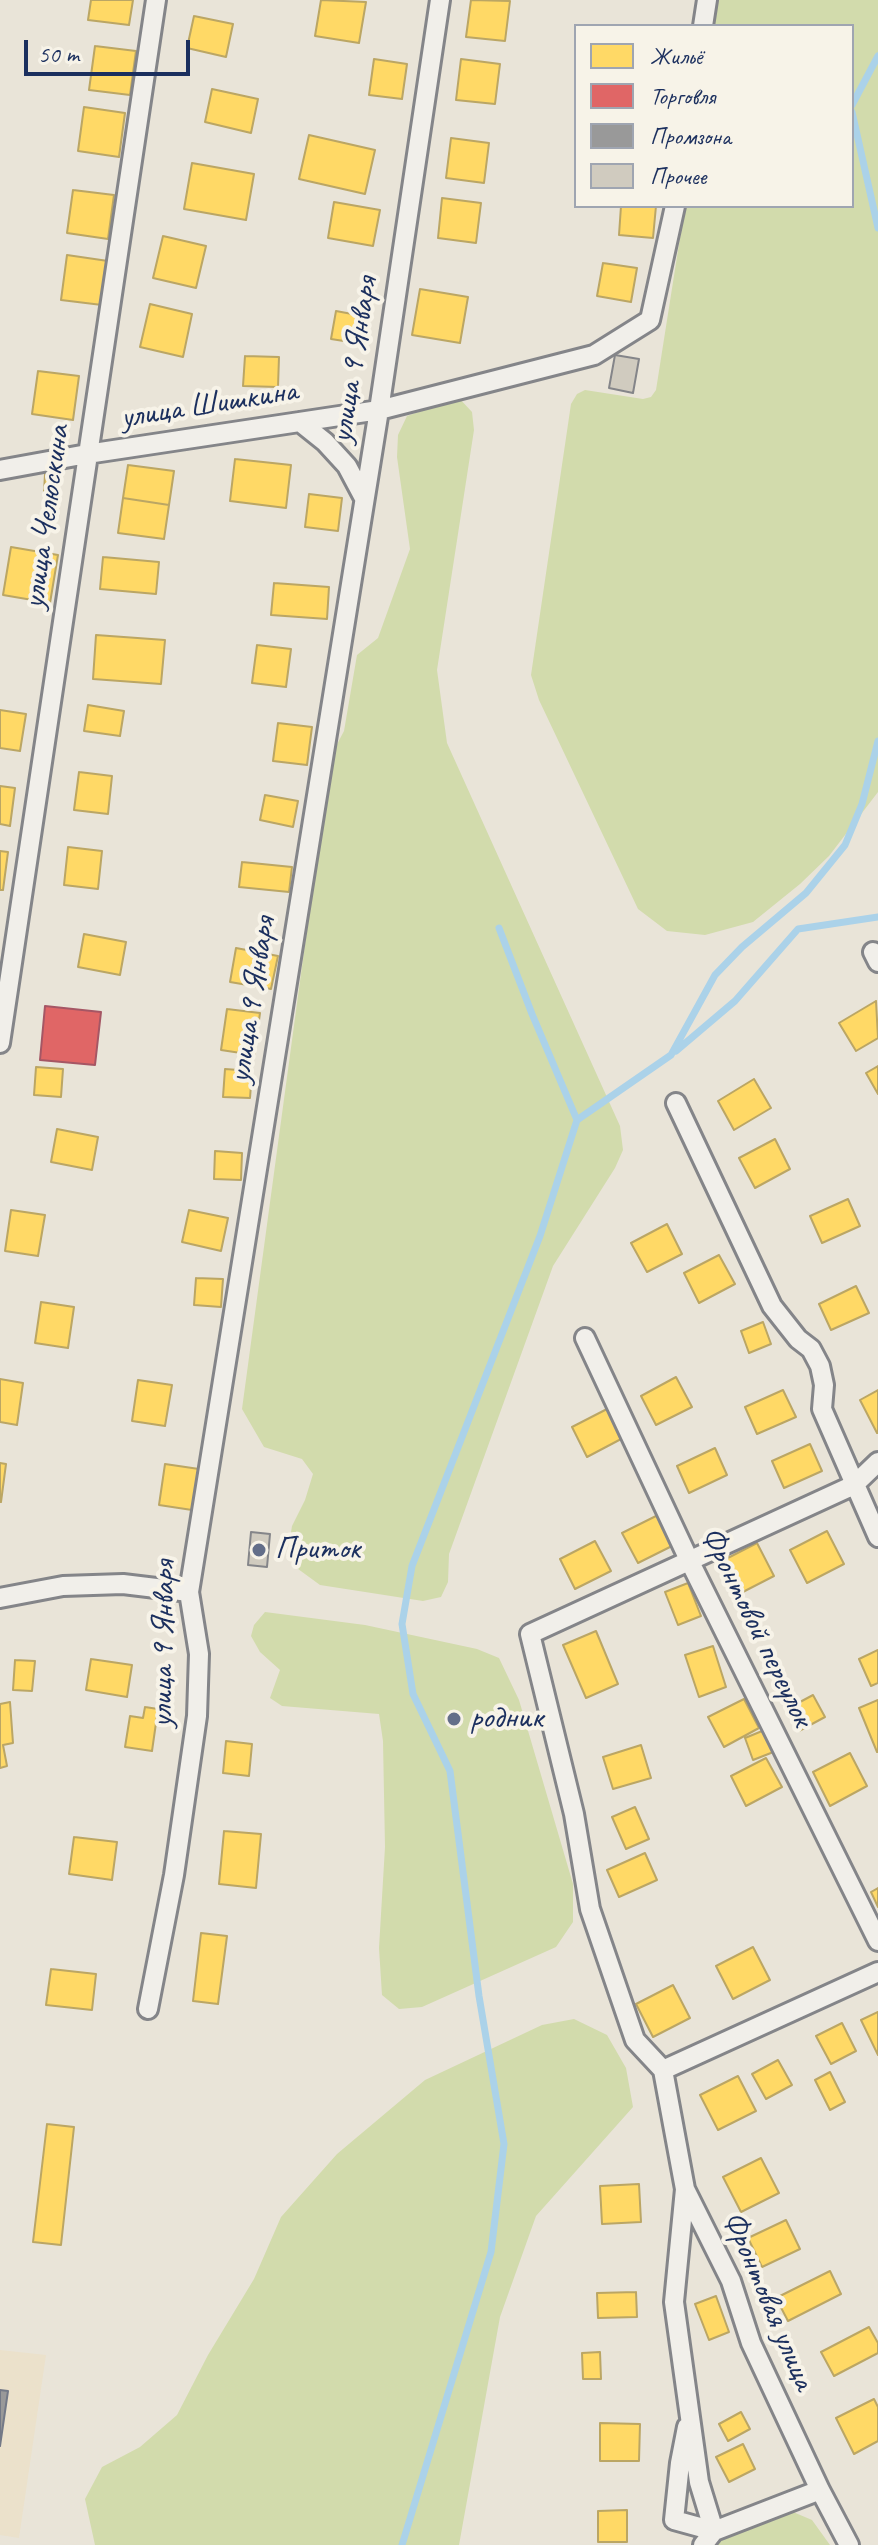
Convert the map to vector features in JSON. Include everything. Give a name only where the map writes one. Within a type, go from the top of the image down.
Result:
[{"type":"street","name":"улица Челюскина","points":[[0,1043],[156,0]]},
{"type":"street","name":"улица 9 Января","points":[[148,2009],[174,1875],[197,1716],[199,1654],[189,1592],[379,410],[440,0]]},
{"type":"street","points":[[703,24],[707,0]]},
{"type":"street","name":"улица Шишкина","points":[[0,470],[379,410],[594,355],[650,320],[675,208]]},
{"type":"street","points":[[300,422],[325,442],[347,466],[364,498]]},
{"type":"street","points":[[676,1103],[772,1306],[798,1339],[811,1349],[820,1366],[824,1385],[822,1409],[878,1537]]},
{"type":"street","name":"Фронтовой переулок","points":[[585,1338],[690,1562],[878,1941]]},
{"type":"street","points":[[878,1462],[854,1485],[530,1634],[574,1814],[590,1909],[635,2040],[663,2070],[878,1972]]},
{"type":"street","points":[[0,1598],[77,1586],[123,1584],[189,1592]]},
{"type":"street","name":"Фронтовая улица","points":[[663,2070],[685,2189],[731,2281],[751,2343],[849,2545]]},
{"type":"street","points":[[685,2189],[674,2302],[708,2538]]},
{"type":"street","points":[[690,2413],[680,2463],[674,2520],[708,2538]]},
{"type":"street","points":[[708,2538],[820,2490]]},
{"type":"shaded area","points":[[0,2350],[46,2355],[19,2538],[0,2535]]},
{"type":"green space","points":[[717,0],[878,0],[878,792],[829,856],[800,884],[753,922],[705,935],[667,931],[638,909],[539,700],[531,675],[571,404],[577,394],[585,390],[643,399],[651,397],[656,390],[685,208],[854,208],[854,24],[713,24]]},
{"type":"green space","points":[[459,398],[472,412],[474,430],[437,670],[447,743],[620,1126],[623,1150],[615,1168],[553,1266],[449,1554],[448,1582],[441,1597],[423,1601],[320,1585],[294,1566],[288,1551],[292,1526],[313,1474],[302,1459],[264,1447],[242,1409],[327,782],[334,750],[344,731],[357,655],[378,638],[410,549],[397,457],[398,435],[407,416]]},
{"type":"green space","points":[[265,1612],[365,1625],[477,1649],[499,1658],[519,1700],[573,1884],[573,1922],[556,1947],[422,2007],[399,2009],[382,1995],[379,1948],[385,1847],[383,1741],[379,1714],[282,1706],[270,1698],[280,1670],[260,1652],[251,1636],[254,1625]]},
{"type":"green space","points":[[574,2019],[607,2035],[626,2068],[633,2107],[536,2216],[500,2317],[459,2545],[95,2545],[85,2499],[102,2467],[140,2447],[177,2415],[208,2355],[254,2279],[281,2217],[337,2154],[425,2080],[542,2025]]},
{"type":"green space","points":[[786,2509],[812,2520],[830,2545],[714,2545],[731,2526]]},
{"type":"building: Жильё","points":[[91,0],[133,0],[129,25],[88,20]]},
{"type":"building: Жильё","points":[[321,0],[366,2],[359,43],[315,36]]},
{"type":"building: Жильё","points":[[471,0],[510,1],[505,41],[466,37]]},
{"type":"building: Жильё","points":[[194,16],[233,24],[226,57],[187,48]]},
{"type":"building: Жильё","points":[[95,46],[136,51],[130,95],[89,90]]},
{"type":"building: Жильё","points":[[374,59],[407,64],[402,99],[369,95]]},
{"type":"building: Жильё","points":[[461,59],[500,64],[495,104],[456,100]]},
{"type":"building: Жильё","points":[[212,89],[258,99],[251,133],[205,122]]},
{"type":"building: Жильё","points":[[84,107],[125,113],[119,157],[78,151]]},
{"type":"building: Жильё","points":[[309,135],[375,150],[365,194],[299,179]]},
{"type":"building: Жильё","points":[[451,138],[489,143],[484,183],[446,178]]},
{"type":"building: Жильё","points":[[192,163],[254,174],[246,220],[184,209]]},
{"type":"building: Жильё","points":[[73,190],[114,195],[108,239],[67,233]]},
{"type":"building: Жильё","points":[[442,198],[481,203],[476,243],[438,238]]},
{"type":"building: Жильё","points":[[334,202],[380,210],[373,246],[328,238]]},
{"type":"building: Жильё","points":[[621,208],[656,208],[653,238],[619,235]]},
{"type":"building: Жильё","points":[[163,236],[206,246],[196,288],[153,278]]},
{"type":"building: Жильё","points":[[67,255],[108,261],[102,305],[61,300]]},
{"type":"building: Жильё","points":[[603,263],[637,268],[631,302],[597,296]]},
{"type":"building: Жильё","points":[[420,289],[468,297],[460,343],[412,335]]},
{"type":"building: Жильё","points":[[150,304],[192,314],[183,357],[140,347]]},
{"type":"building: Жильё","points":[[336,311],[368,317],[363,344],[331,339]]},
{"type":"building: Жильё","points":[[245,356],[279,357],[278,387],[243,386]]},
{"type":"building: Жильё","points":[[38,371],[79,376],[73,420],[32,414]]},
{"type":"building: Жильё","points":[[235,459],[291,465],[286,508],[230,501]]},
{"type":"building: Жильё","points":[[128,465],[174,471],[169,505],[123,498]]},
{"type":"building: Жильё","points":[[45,474],[54,475],[53,493],[44,492]]},
{"type":"building: Жильё","points":[[309,494],[342,498],[338,531],[305,527]]},
{"type":"building: Жильё","points":[[123,498],[169,505],[164,539],[118,533]]},
{"type":"building: Жильё","points":[[11,547],[58,555],[50,603],[3,595]]},
{"type":"building: Жильё","points":[[103,557],[159,562],[156,594],[100,589]]},
{"type":"building: Жильё","points":[[274,583],[329,587],[327,619],[271,615]]},
{"type":"building: Жильё","points":[[96,635],[165,640],[161,684],[93,679]]},
{"type":"building: Жильё","points":[[257,645],[291,649],[286,687],[252,683]]},
{"type":"building: Жильё","points":[[88,705],[124,711],[120,736],[84,731]]},
{"type":"building: Жильё","points":[[0,710],[26,714],[20,751],[0,748]]},
{"type":"building: Жильё","points":[[278,723],[312,727],[307,765],[273,761]]},
{"type":"building: Жильё","points":[[79,772],[112,776],[108,814],[74,810]]},
{"type":"building: Жильё","points":[[0,786],[15,788],[10,826],[0,824]]},
{"type":"building: Жильё","points":[[265,795],[298,801],[293,827],[260,820]]},
{"type":"building: Жильё","points":[[68,847],[102,851],[98,889],[64,885]]},
{"type":"building: Жильё","points":[[0,851],[8,852],[3,890],[0,890]]},
{"type":"building: Жильё","points":[[242,862],[292,867],[289,892],[239,887]]},
{"type":"building: Жильё","points":[[84,934],[126,942],[120,975],[78,967]]},
{"type":"building: Жильё","points":[[236,948],[278,956],[271,989],[230,982]]},
{"type":"building: Жильё","points":[[876,1001],[878,1038],[856,1051],[839,1023]]},
{"type":"building: Жильё","points":[[227,1009],[260,1013],[254,1055],[221,1050]]},
{"type":"building: Жильё","points":[[878,1066],[878,1094],[866,1073]]},
{"type":"building: Жильё","points":[[36,1067],[63,1069],[61,1097],[34,1095]]},
{"type":"building: Жильё","points":[[225,1069],[252,1071],[250,1098],[223,1097]]},
{"type":"building: Жильё","points":[[754,1079],[771,1108],[734,1130],[718,1101]]},
{"type":"building: Жильё","points":[[57,1129],[98,1137],[92,1170],[51,1162]]},
{"type":"building: Жильё","points":[[775,1139],[790,1169],[755,1188],[739,1158]]},
{"type":"building: Жильё","points":[[215,1151],[242,1153],[241,1180],[214,1179]]},
{"type":"building: Жильё","points":[[848,1199],[860,1226],[822,1243],[810,1216]]},
{"type":"building: Жильё","points":[[11,1210],[45,1215],[38,1256],[5,1251]]},
{"type":"building: Жильё","points":[[189,1210],[228,1218],[221,1251],[182,1242]]},
{"type":"building: Жильё","points":[[667,1224],[682,1254],[647,1272],[631,1243]]},
{"type":"building: Жильё","points":[[719,1255],[735,1284],[699,1303],[684,1273]]},
{"type":"building: Жильё","points":[[196,1278],[223,1279],[221,1307],[194,1305]]},
{"type":"building: Жильё","points":[[856,1286],[869,1313],[831,1330],[819,1304]]},
{"type":"building: Жильё","points":[[41,1302],[74,1307],[68,1348],[35,1343]]},
{"type":"building: Жильё","points":[[763,1322],[771,1344],[749,1353],[741,1331]]},
{"type":"building: Жильё","points":[[676,1377],[692,1407],[656,1425],[641,1396]]},
{"type":"building: Жильё","points":[[0,1379],[23,1383],[17,1425],[0,1422]]},
{"type":"building: Жильё","points":[[138,1380],[172,1385],[165,1426],[132,1421]]},
{"type":"building: Жильё","points":[[783,1390],[796,1417],[757,1434],[745,1407]]},
{"type":"building: Жильё","points":[[878,1390],[878,1433],[877,1433],[860,1400]]},
{"type":"building: Жильё","points":[[607,1409],[623,1438],[587,1457],[572,1427]]},
{"type":"building: Жильё","points":[[810,1444],[822,1471],[784,1488],[772,1461]]},
{"type":"building: Жильё","points":[[715,1448],[727,1475],[689,1493],[677,1466]]},
{"type":"building: Жильё","points":[[0,1463],[6,1464],[1,1502],[0,1502]]},
{"type":"building: Жильё","points":[[165,1464],[199,1469],[192,1510],[159,1505]]},
{"type":"building: Жильё","points":[[658,1515],[674,1545],[638,1563],[622,1533]]},
{"type":"building: Жильё","points":[[827,1531],[844,1564],[807,1583],[790,1550]]},
{"type":"building: Жильё","points":[[595,1541],[611,1571],[575,1589],[560,1559]]},
{"type":"building: Жильё","points":[[757,1543],[774,1576],[737,1595],[720,1562]]},
{"type":"building: Жильё","points":[[688,1583],[701,1616],[678,1625],[665,1592]]},
{"type":"building: Жильё","points":[[596,1631],[618,1684],[586,1698],[563,1645]]},
{"type":"building: Жильё","points":[[713,1646],[726,1687],[699,1697],[685,1655]]},
{"type":"building: Жильё","points":[[878,1650],[878,1683],[871,1686],[859,1659]]},
{"type":"building: Жильё","points":[[91,1659],[132,1665],[127,1697],[86,1690]]},
{"type":"building: Жильё","points":[[15,1660],[35,1661],[32,1691],[13,1690]]},
{"type":"building: Жильё","points":[[813,1695],[825,1717],[799,1731],[787,1709]]},
{"type":"building: Жильё","points":[[744,1699],[759,1728],[724,1747],[708,1717]]},
{"type":"building: Жильё","points":[[878,1700],[878,1752],[877,1752],[859,1708]]},
{"type":"building: Жильё","points":[[10,1702],[13,1743],[3,1745],[7,1766],[0,1768],[0,1704]]},
{"type":"building: Жильё","points":[[145,1707],[158,1709],[152,1751],[125,1747],[130,1716],[143,1718]]},
{"type":"building: Жильё","points":[[767,1729],[776,1751],[753,1760],[745,1738]]},
{"type":"building: Жильё","points":[[226,1741],[252,1744],[249,1776],[223,1773]]},
{"type":"building: Жильё","points":[[641,1745],[651,1778],[613,1789],[603,1757]]},
{"type":"building: Жильё","points":[[850,1753],[867,1786],[830,1806],[813,1772]]},
{"type":"building: Жильё","points":[[766,1758],[782,1787],[746,1806],[731,1776]]},
{"type":"building: Жильё","points":[[635,1807],[649,1839],[626,1849],[612,1817]]},
{"type":"building: Жильё","points":[[224,1831],[261,1834],[256,1888],[219,1884]]},
{"type":"building: Жильё","points":[[74,1837],[117,1842],[112,1880],[69,1874]]},
{"type":"building: Жильё","points":[[645,1853],[657,1880],[619,1897],[607,1870]]},
{"type":"building: Жильё","points":[[878,1888],[878,1907],[871,1892]]},
{"type":"building: Жильё","points":[[201,1933],[227,1936],[218,2004],[193,2001]]},
{"type":"building: Жильё","points":[[753,1947],[770,1980],[733,1999],[716,1966]]},
{"type":"building: Жильё","points":[[51,1969],[96,1974],[92,2010],[46,2005]]},
{"type":"building: Жильё","points":[[673,1985],[690,2018],[653,2037],[636,2004]]},
{"type":"building: Жильё","points":[[878,2012],[878,2055],[861,2020]]},
{"type":"building: Жильё","points":[[842,2023],[856,2051],[831,2064],[816,2036]]},
{"type":"building: Жильё","points":[[778,2060],[792,2085],[766,2099],[752,2074]]},
{"type":"building: Жильё","points":[[830,2072],[845,2102],[830,2110],[815,2080]]},
{"type":"building: Жильё","points":[[738,2076],[756,2111],[718,2130],[700,2095]]},
{"type":"building: Жильё","points":[[47,2124],[74,2127],[61,2245],[33,2242]]},
{"type":"building: Жильё","points":[[761,2158],[779,2193],[741,2212],[723,2177]]},
{"type":"building: Жильё","points":[[639,2184],[641,2222],[602,2224],[600,2186]]},
{"type":"building: Жильё","points":[[786,2220],[800,2249],[762,2267],[748,2238]]},
{"type":"building: Жильё","points":[[830,2271],[841,2294],[788,2321],[776,2298]]},
{"type":"building: Жильё","points":[[636,2292],[637,2317],[598,2318],[597,2293]]},
{"type":"building: Жильё","points":[[716,2296],[729,2332],[709,2340],[695,2304]]},
{"type":"building: Жильё","points":[[869,2327],[878,2343],[878,2353],[834,2376],[821,2352]]},
{"type":"building: Жильё","points":[[600,2352],[601,2379],[583,2379],[582,2353]]},
{"type":"building: Жильё","points":[[874,2399],[878,2407],[878,2441],[854,2454],[836,2418]]},
{"type":"building: Жильё","points":[[741,2412],[750,2429],[728,2441],[719,2424]]},
{"type":"building: Жильё","points":[[600,2423],[640,2424],[639,2461],[600,2461]]},
{"type":"building: Жильё","points":[[743,2444],[755,2469],[729,2482],[716,2457]]},
{"type":"building: Жильё","points":[[627,2510],[627,2542],[598,2542],[598,2511]]},
{"type":"building: Торговля","points":[[45,1006],[101,1012],[95,1065],[40,1060]]},
{"type":"building: Промзона","points":[[0,2390],[8,2391],[0,2446]]},
{"type":"building: Прочее","points":[[615,355],[639,359],[633,393],[609,388]]},
{"type":"building: Прочее","name":"Приток","points":[[251,1532],[270,1534],[267,1567],[248,1565]]},
{"type":"waterway","points":[[854,101],[878,56]]},
{"type":"waterway","points":[[854,121],[878,228]]},
{"type":"waterway","points":[[402,2545],[491,2252],[504,2144],[479,1996],[450,1771],[413,1694],[402,1624],[412,1566],[540,1236],[577,1120],[671,1055],[715,975],[742,947],[806,893],[845,845],[862,804],[878,741]]},
{"type":"waterway","points":[[676,1051],[735,1001],[798,929],[878,917]]},
{"type":"waterway","points":[[499,928],[577,1120]]},
{"type":"place","name":"Приток","points":[[259,1550]]},
{"type":"place","name":"родник","points":[[454,1719]]}]
